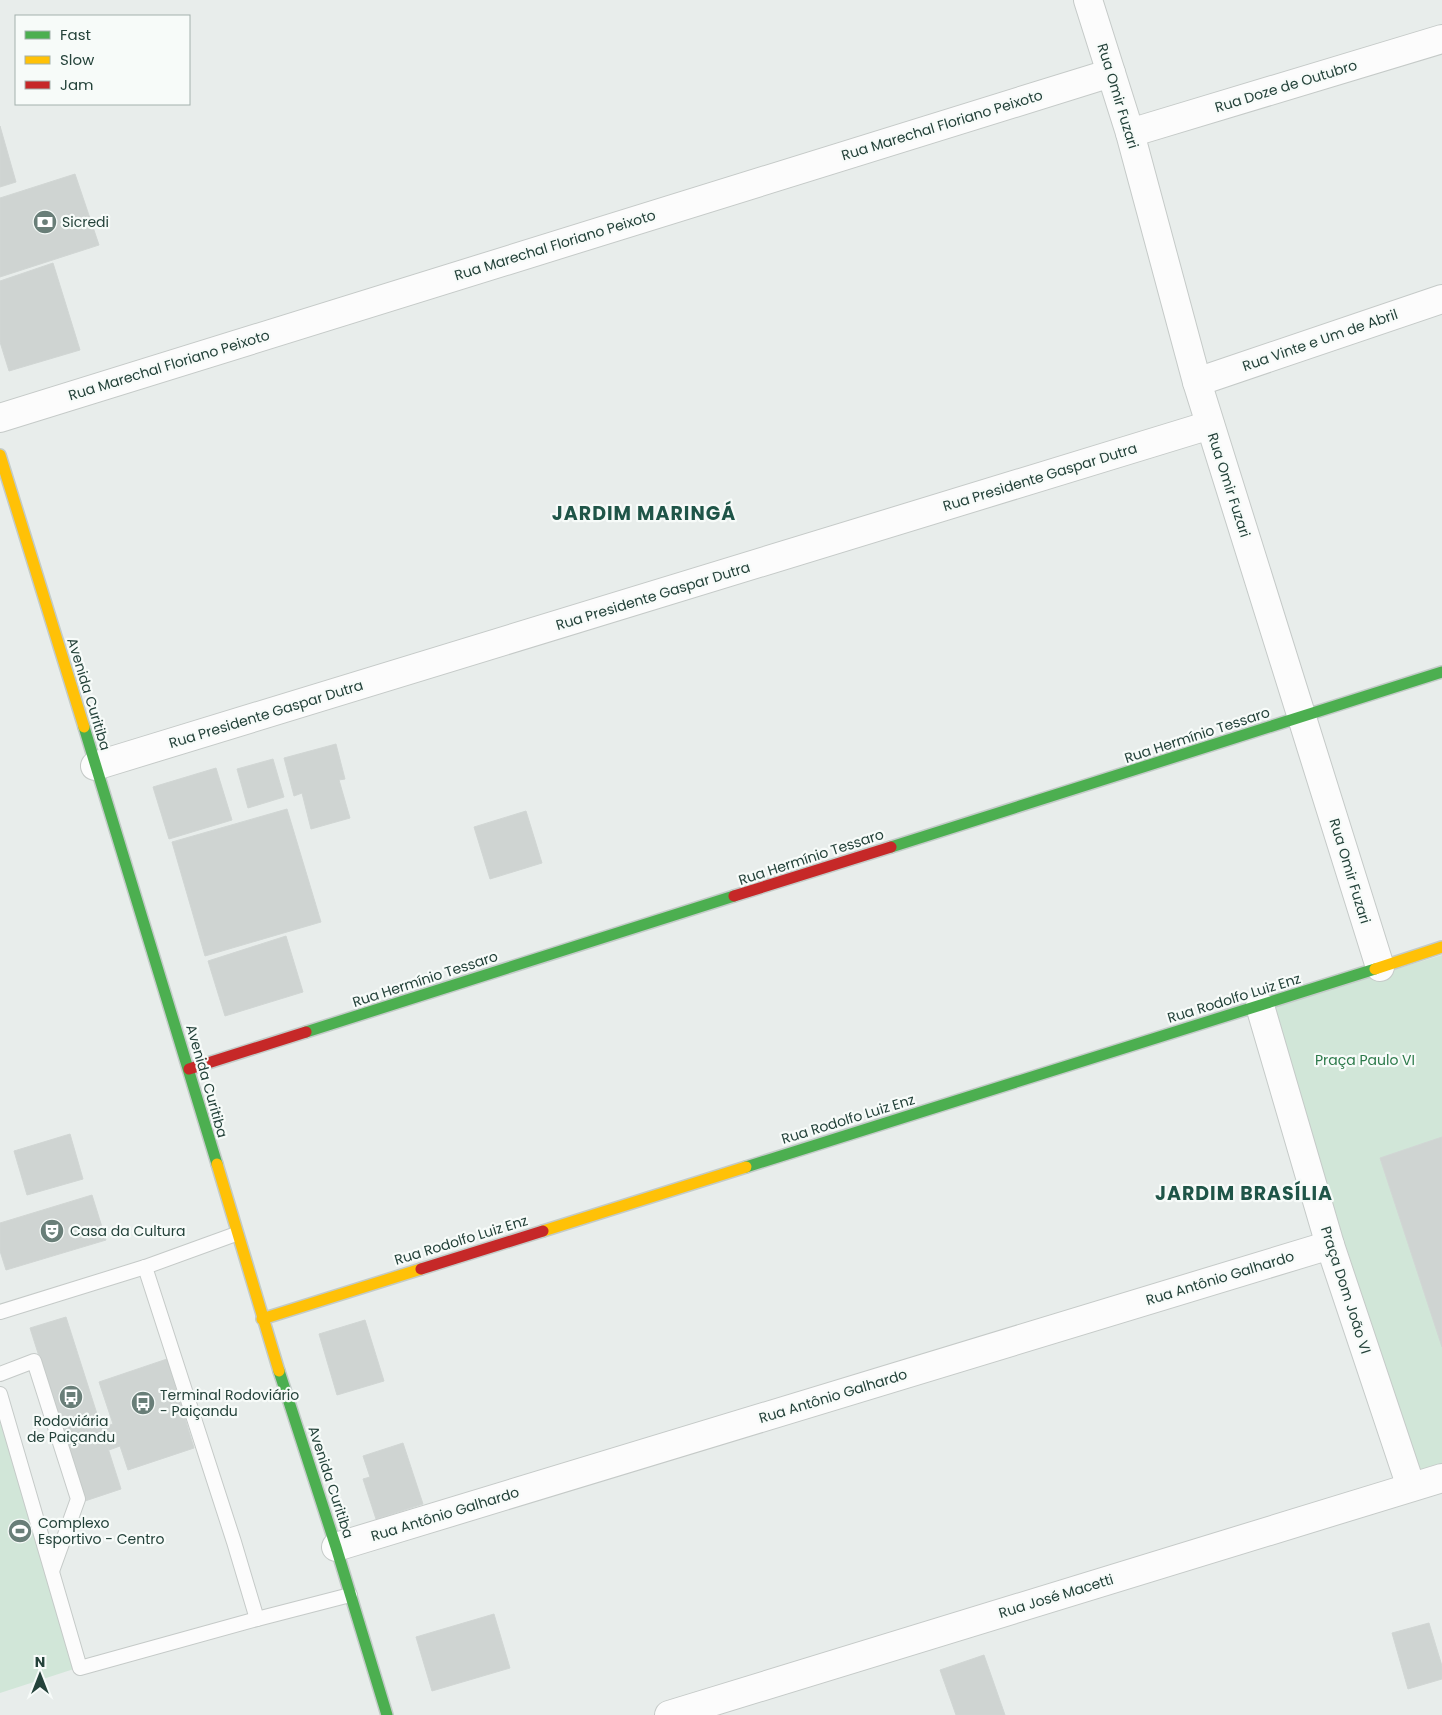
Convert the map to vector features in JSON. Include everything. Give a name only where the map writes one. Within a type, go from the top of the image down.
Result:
[{"type":"street","name":"Rua Omir Fuzari","points":[[1088,0],[1130,133],[1197,382],[1380,967]]},
{"type":"street","name":"Rua Doze de Outubro","points":[[1130,133],[1442,39]]},
{"type":"street","name":"Rua Marechal Floriano Peixoto","points":[[0,418],[1111,73]]},
{"type":"street","name":"Rua Vinte e Um de Abril","points":[[1197,382],[1442,299]]},
{"type":"street","name":"Rua Presidente Gaspar Dutra","points":[[96,766],[1210,425]]},
{"type":"street","name":"Avenida Curitiba","points":[[0,456],[189,1069],[262,1319],[336,1547],[387,1715]]},
{"type":"street","name":"Rua Hermínio Tessaro","points":[[189,1069],[1303,718],[1442,672]]},
{"type":"street","name":"Rua Rodolfo Luiz Enz","points":[[262,1319],[1260,1006],[1442,947]]},
{"type":"street","name":"Praça Dom João VI","points":[[1260,1006],[1330,1245],[1411,1487]]},
{"type":"street","name":"Rua Antônio Galhardo","points":[[336,1547],[1330,1245]]},
{"type":"street","name":"Rua José Macetti","points":[[669,1715],[1442,1478]]},
{"type":"lane","points":[[0,1312],[145,1267],[236,1234]]},
{"type":"lane","points":[[145,1267],[257,1619]]},
{"type":"lane","points":[[0,1374],[34,1361],[78,1499],[52,1571]]},
{"type":"lane","points":[[0,1394],[80,1668],[350,1595]]},
{"type":"green space","name":"Praça Paulo VI","points":[[1442,955],[1442,1474],[1416,1482],[1269,1008]]},
{"type":"green space","name":"Complexo Esportivo - Centro","points":[[0,1396],[80,1667],[0,1693]]},
{"type":"building","points":[[0,126],[16,182],[0,187]]},
{"type":"building","name":"Sicredi","points":[[75,174],[99,245],[0,277],[0,198]]},
{"type":"building","points":[[53,263],[80,350],[9,371],[0,342],[0,281]]},
{"type":"building","points":[[336,744],[345,779],[339,780],[350,818],[311,829],[302,793],[294,796],[284,758]]},
{"type":"building","points":[[273,759],[284,797],[248,808],[237,769]]},
{"type":"building","points":[[216,768],[232,820],[169,839],[153,787]]},
{"type":"building","points":[[287,809],[321,922],[205,956],[172,842]]},
{"type":"building","points":[[526,811],[542,863],[490,879],[474,827]]},
{"type":"building","points":[[286,936],[303,992],[225,1016],[208,961]]},
{"type":"building","points":[[70,1134],[83,1179],[27,1195],[14,1151]]},
{"type":"building","points":[[1442,1137],[1442,1347],[1380,1158]]},
{"type":"building","name":"Casa da Cultura","points":[[92,1195],[106,1240],[6,1270],[0,1251],[0,1223]]},
{"type":"building","name":"Rodoviária de Paiçandu","points":[[66,1317],[121,1489],[85,1501],[30,1328]]},
{"type":"building","points":[[365,1320],[384,1381],[337,1395],[319,1334]]},
{"type":"building","name":"Terminal Rodoviário - Paiçandu","points":[[167,1359],[194,1448],[128,1470],[120,1446],[109,1450],[101,1428],[113,1424],[99,1382]]},
{"type":"building","points":[[403,1443],[423,1504],[376,1519],[363,1479],[370,1477],[363,1456]]},
{"type":"building","points":[[494,1614],[510,1668],[432,1691],[416,1637]]},
{"type":"building","points":[[1429,1623],[1442,1666],[1442,1679],[1408,1689],[1392,1633]]},
{"type":"building","points":[[984,1655],[1005,1715],[956,1715],[940,1670]]},
{"type":"traffic: fast","points":[[891,847],[1442,672]]},
{"type":"traffic: fast","points":[[84,727],[217,1164]]},
{"type":"traffic: fast","points":[[306,1032],[734,896]]},
{"type":"traffic: fast","points":[[746,1167],[1375,969]]},
{"type":"traffic: fast","points":[[279,1371],[336,1547],[387,1715]]},
{"type":"traffic: slow","points":[[0,455],[84,727]]},
{"type":"traffic: slow","points":[[1375,969],[1442,947]]},
{"type":"traffic: slow","points":[[217,1164],[279,1371]]},
{"type":"traffic: slow","points":[[543,1231],[746,1167]]},
{"type":"traffic: slow","points":[[262,1319],[421,1269]]},
{"type":"traffic: jam","points":[[734,896],[891,847]]},
{"type":"traffic: jam","points":[[189,1069],[306,1032]]},
{"type":"traffic: jam","points":[[421,1269],[543,1231]]},
{"type":"place","name":"Sicredi","points":[[45,222]]},
{"type":"place","name":"Casa da Cultura","points":[[52,1231]]},
{"type":"place","name":"Rodoviária de Paiçandu","points":[[71,1397]]},
{"type":"place","name":"Terminal Rodoviário - Paiçandu","points":[[143,1403]]},
{"type":"place","name":"Complexo Esportivo - Centro","points":[[20,1531]]},
{"type":"district","name":"JARDIM MARINGÁ","points":[[644,513]]},
{"type":"district","name":"JARDIM BRASÍLIA","points":[[1244,1193]]}]
